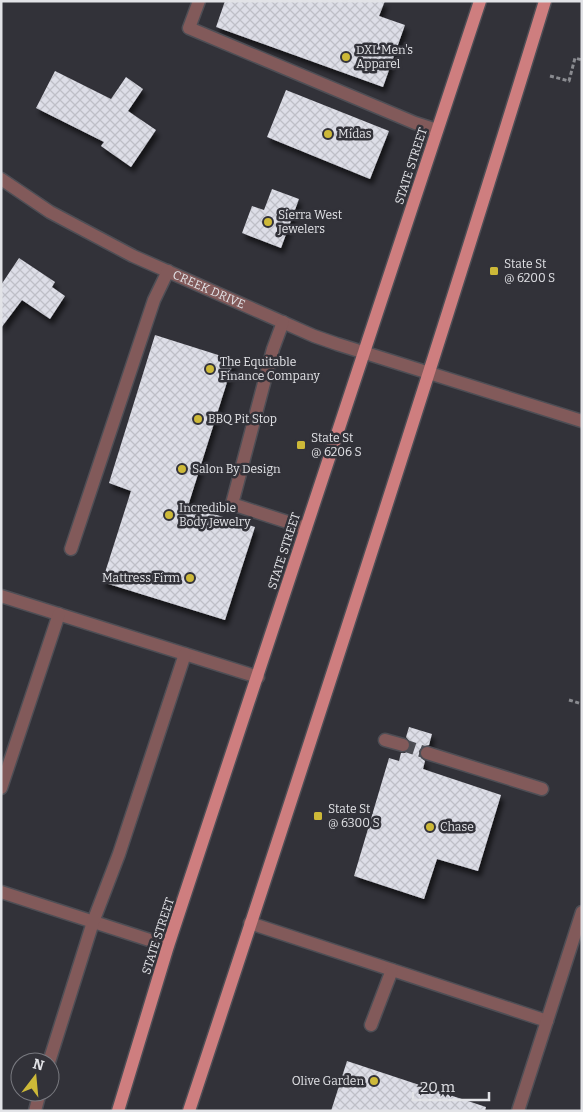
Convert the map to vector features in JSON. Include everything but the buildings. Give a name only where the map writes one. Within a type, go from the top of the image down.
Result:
[{"type":"main road","name":"STATE STREET","points":[[118,1111],[168,946],[480,1]]},
{"type":"main road","points":[[189,1111],[328,691],[430,372],[545,1]]},
{"type":"street","points":[[199,1],[189,28],[437,130]]},
{"type":"street","name":"CREEK DRIVE","points":[[1,179],[50,212],[133,256],[283,322],[336,344],[582,421]]},
{"type":"street","points":[[71,550],[154,300],[168,271]]},
{"type":"street","points":[[283,322],[273,349],[232,504],[306,528]]},
{"type":"street","points":[[1,596],[258,677]]},
{"type":"street","points":[[1,788],[59,614]]},
{"type":"street","points":[[53,1052],[93,922],[119,854],[185,654]]},
{"type":"street","points":[[385,740],[403,745]]},
{"type":"street","points":[[427,753],[542,788]]},
{"type":"street","points":[[1,892],[168,946]]},
{"type":"street","points":[[518,1111],[582,912]]},
{"type":"street","points":[[250,923],[547,1021]]},
{"type":"street","points":[[371,1025],[392,970]]},
{"type":"path","points":[[550,76],[569,82],[575,58],[582,60]]},
{"type":"path","points":[[569,700],[582,704]]},
{"type":"tunnel","points":[[403,745],[427,753]]},
{"type":"place","name":"DXL Men's Apparel","points":[[346,57]]},
{"type":"place","name":"Midas","points":[[328,134]]},
{"type":"place","name":"Sierra West Jewelers","points":[[268,222]]},
{"type":"place","name":"State St @ 6200 S","points":[[494,271]]},
{"type":"place","name":"The Equitable Finance Company","points":[[210,369]]},
{"type":"place","name":"BBQ Pit Stop","points":[[198,419]]},
{"type":"place","name":"State St @ 6206 S","points":[[301,445]]},
{"type":"place","name":"Salon By Design","points":[[182,469]]},
{"type":"place","name":"Incredible Body Jewelry","points":[[169,515]]},
{"type":"place","name":"Mattress Firm","points":[[190,578]]},
{"type":"place","name":"State St @ 6300 S","points":[[318,816]]},
{"type":"place","name":"Chase","points":[[430,827]]},
{"type":"place","name":"Olive Garden","points":[[374,1081]]}]
